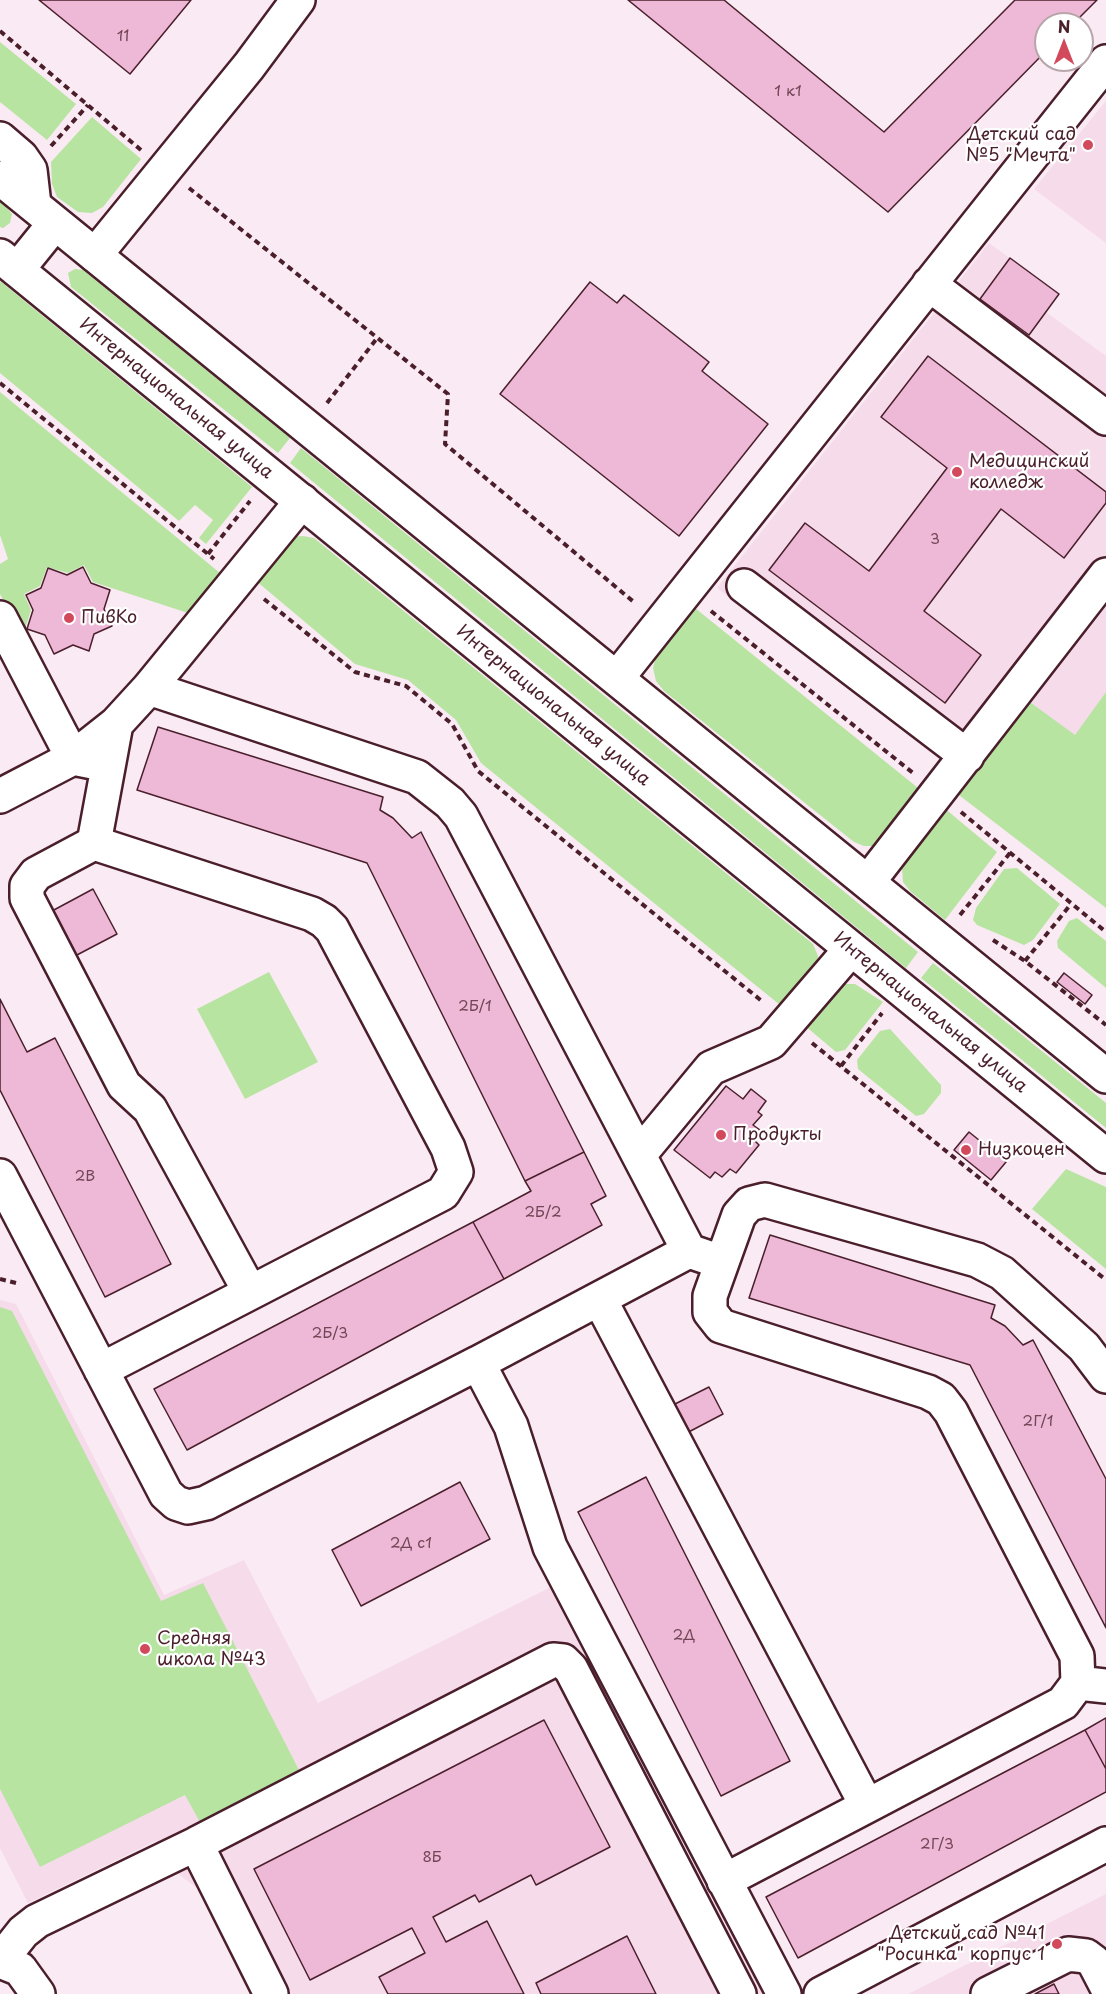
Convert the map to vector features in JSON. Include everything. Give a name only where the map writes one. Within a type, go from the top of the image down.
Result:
[{"type":"main road","points":[[95,255],[298,0]]},
{"type":"main road","points":[[617,678],[1106,62]]},
{"type":"main road","points":[[0,140],[21,157],[30,170],[45,214]]},
{"type":"main road","points":[[0,178],[1106,1076]]},
{"type":"main road","points":[[8,263],[45,214]]},
{"type":"main road","name":"Интернациональная улица","points":[[8,263],[1106,1156]]},
{"type":"main road","points":[[929,284],[1106,418]]},
{"type":"main road","points":[[0,796],[73,758],[116,724],[149,688],[302,501]]},
{"type":"main road","points":[[868,882],[939,794],[1106,574]]},
{"type":"main road","points":[[744,586],[968,756]]},
{"type":"main road","points":[[0,618],[73,758]]},
{"type":"main road","points":[[149,688],[417,777],[450,803],[461,816],[689,1251],[722,1262]]},
{"type":"main road","points":[[94,843],[116,724]]},
{"type":"main road","points":[[73,758],[107,764]]},
{"type":"main road","points":[[101,1370],[443,1193],[456,1172],[448,1148],[332,929],[324,921],[312,914],[94,843],[36,874],[27,886],[27,898],[124,1085],[150,1108],[250,1292]]},
{"type":"main road","points":[[639,1155],[711,1068],[771,1042],[851,949]]},
{"type":"main road","points":[[0,1176],[166,1494],[176,1503],[188,1507],[206,1503],[600,1300],[689,1251]]},
{"type":"main road","points":[[724,1881],[1063,1703],[1092,1685],[951,1412],[940,1399],[928,1392],[721,1326],[710,1312],[710,1296],[739,1215],[749,1204],[765,1200],[977,1260],[1011,1280],[1084,1347],[1106,1376]]},
{"type":"main road","points":[[600,1300],[867,1806]]},
{"type":"main road","points":[[478,1363],[511,1426],[550,1547],[784,1994]]},
{"type":"main road","points":[[38,1994],[20,1969],[0,1961],[23,1932],[37,1921],[196,1844],[553,1660],[562,1661],[572,1669],[739,1994]]},
{"type":"main road","points":[[196,1844],[271,1994]]},
{"type":"main road","points":[[821,1994],[1106,1844]]},
{"type":"main road","points":[[988,1994],[1068,1954],[1086,1956],[1094,1962],[1106,1985]]},
{"type":"path","points":[[0,31],[165,169],[448,394],[445,444],[634,603],[698,601],[939,794],[1106,932]]},
{"type":"path","points":[[45,153],[88,105]]},
{"type":"path","points":[[0,383],[355,672],[406,686],[452,724],[478,771],[1106,1280]]},
{"type":"path","points":[[1025,961],[1071,904]]},
{"type":"path","points":[[983,935],[1002,944],[1106,1025]]},
{"type":"shaded area","name":"Детский сад №5 \"Мечта\"","points":[[1106,101],[1106,243],[1034,189]]},
{"type":"shaded area","name":"Медицинский колледж","points":[[989,243],[1059,294],[1046,312],[1106,356],[1106,908],[966,778],[717,588]]},
{"type":"shaded area","name":"Средняя школа №43","points":[[0,1300],[16,1304],[164,1595],[244,1560],[318,1703],[551,1587],[765,1994],[255,1994],[205,1894],[169,1867],[156,1841],[28,1903],[0,1848]]},
{"type":"shaded area","name":"Детский сад №41 \"Росинка\" корпус 1","points":[[1106,1894],[1106,1994],[908,1994]]},
{"type":"green space","points":[[0,42],[76,104],[47,140],[0,102]]},
{"type":"green space","points":[[92,117],[141,159],[103,207],[92,213],[78,212],[57,197],[52,184],[51,162]]},
{"type":"green space","points":[[0,200],[12,214],[10,223],[3,228],[0,227]]},
{"type":"green space","points":[[75,269],[83,270],[290,438],[278,453],[71,287],[68,273]]},
{"type":"green space","points":[[0,281],[252,487],[206,544],[199,538],[213,520],[195,505],[179,521],[0,373]]},
{"type":"green space","points":[[0,392],[220,573],[188,613],[93,582],[84,565],[68,573],[47,567],[40,586],[24,594],[31,610],[25,629],[20,632],[0,594],[0,564],[8,559],[0,535]]},
{"type":"green space","points":[[301,448],[918,952],[906,968],[290,463]]},
{"type":"green space","points":[[293,537],[314,538],[813,944],[818,956],[817,968],[785,1009],[481,763],[456,720],[408,680],[355,664],[255,580]]},
{"type":"green space","points":[[695,608],[923,792],[876,846],[864,846],[854,842],[664,691],[656,681],[653,668],[656,656]]},
{"type":"green space","points":[[1106,692],[1106,908],[955,792],[1027,700],[1075,735]]},
{"type":"green space","points":[[943,807],[997,852],[945,920],[910,891],[903,882],[902,868],[906,855]]},
{"type":"green space","points":[[1017,868],[1060,904],[1033,940],[1024,945],[977,925],[973,920],[976,908],[1004,869]]},
{"type":"green space","points":[[1077,918],[1106,941],[1106,988],[1058,948],[1057,941],[1069,921]]},
{"type":"green space","points":[[933,963],[1106,1103],[1106,1128],[921,978]]},
{"type":"green space","points":[[269,972],[318,1062],[245,1099],[197,1009]]},
{"type":"green space","points":[[842,984],[855,984],[883,1002],[845,1050],[836,1052],[804,1025]]},
{"type":"green space","points":[[890,1029],[941,1085],[941,1093],[924,1114],[916,1116],[858,1069],[857,1060],[880,1031]]},
{"type":"green space","points":[[1066,1169],[1106,1187],[1106,1269],[1032,1209]]},
{"type":"green space","points":[[0,1307],[12,1311],[161,1601],[203,1583],[300,1772],[201,1824],[185,1795],[40,1867],[0,1789]]},
{"type":"building","points":[[39,0],[191,0],[130,74]]},
{"type":"building","points":[[628,0],[724,0],[884,132],[1015,0],[1097,0],[1085,12],[1034,12],[1034,63],[888,212]]},
{"type":"building","points":[[1010,258],[1059,294],[1029,335],[980,299]]},
{"type":"building","points":[[590,282],[617,303],[624,295],[709,362],[702,371],[768,424],[679,536],[500,394]]},
{"type":"building","points":[[928,356],[1106,492],[1106,503],[1064,558],[1001,509],[924,611],[981,655],[945,703],[769,570],[805,523],[869,571],[947,468],[881,417]]},
{"type":"building","name":"ПивКо","points":[[83,567],[91,583],[110,590],[104,609],[112,626],[94,634],[89,651],[73,645],[54,654],[45,635],[27,629],[33,610],[26,595],[41,588],[48,568],[67,575]]},
{"type":"building","points":[[158,727],[383,797],[380,810],[393,818],[412,838],[421,832],[584,1152],[525,1181],[367,863],[137,790]]},
{"type":"building","points":[[93,889],[117,934],[75,956],[52,911]]},
{"type":"building","points":[[1064,973],[1092,995],[1085,1004],[1057,982]]},
{"type":"building","points":[[0,999],[27,1052],[55,1038],[171,1264],[105,1297],[0,1090]]},
{"type":"building","name":"Продукты","points":[[726,1086],[743,1099],[751,1089],[766,1101],[758,1112],[762,1115],[753,1125],[760,1130],[753,1139],[759,1145],[736,1173],[730,1169],[722,1177],[715,1172],[710,1178],[674,1150]]},
{"type":"building","points":[[969,1132],[1006,1162],[991,1180],[954,1150]]},
{"type":"building","points":[[584,1152],[606,1196],[591,1204],[602,1225],[504,1279],[473,1222],[531,1191],[525,1181]]},
{"type":"building","points":[[473,1222],[504,1279],[187,1450],[154,1389]]},
{"type":"building","points":[[770,1235],[995,1305],[991,1318],[1005,1326],[1023,1345],[1033,1340],[1106,1479],[1106,1628],[970,1365],[749,1298]]},
{"type":"building","points":[[709,1387],[723,1414],[681,1436],[667,1408]]},
{"type":"building","points":[[646,1477],[790,1761],[721,1796],[578,1512]]},
{"type":"building","points":[[460,1482],[490,1539],[361,1606],[332,1550]]},
{"type":"building","points":[[1106,1718],[1106,1769],[1085,1730]]},
{"type":"building","points":[[544,1720],[610,1847],[536,1885],[531,1875],[479,1902],[475,1895],[433,1917],[446,1942],[487,1921],[524,1994],[388,1994],[379,1977],[425,1953],[412,1928],[310,1980],[254,1869]]},
{"type":"building","points":[[1085,1730],[1106,1769],[1106,1792],[798,1958],[766,1897]]},
{"type":"building","points":[[627,1936],[656,1994],[541,1994],[536,1983]]},
{"type":"building","points":[[1054,1984],[1059,1994],[1035,1994]]},
{"type":"place","name":"Детский сад №5 \"Мечта\"","points":[[1088,145]]},
{"type":"place","name":"Медицинский колледж","points":[[957,472]]},
{"type":"place","name":"ПивКо","points":[[69,618]]},
{"type":"place","name":"Продукты","points":[[721,1135]]},
{"type":"place","name":"Низкоцен","points":[[966,1150]]},
{"type":"place","name":"Средняя школа №43","points":[[145,1649]]},
{"type":"place","name":"Детский сад №41 \"Росинка\" корпус 1","points":[[1057,1944]]}]
